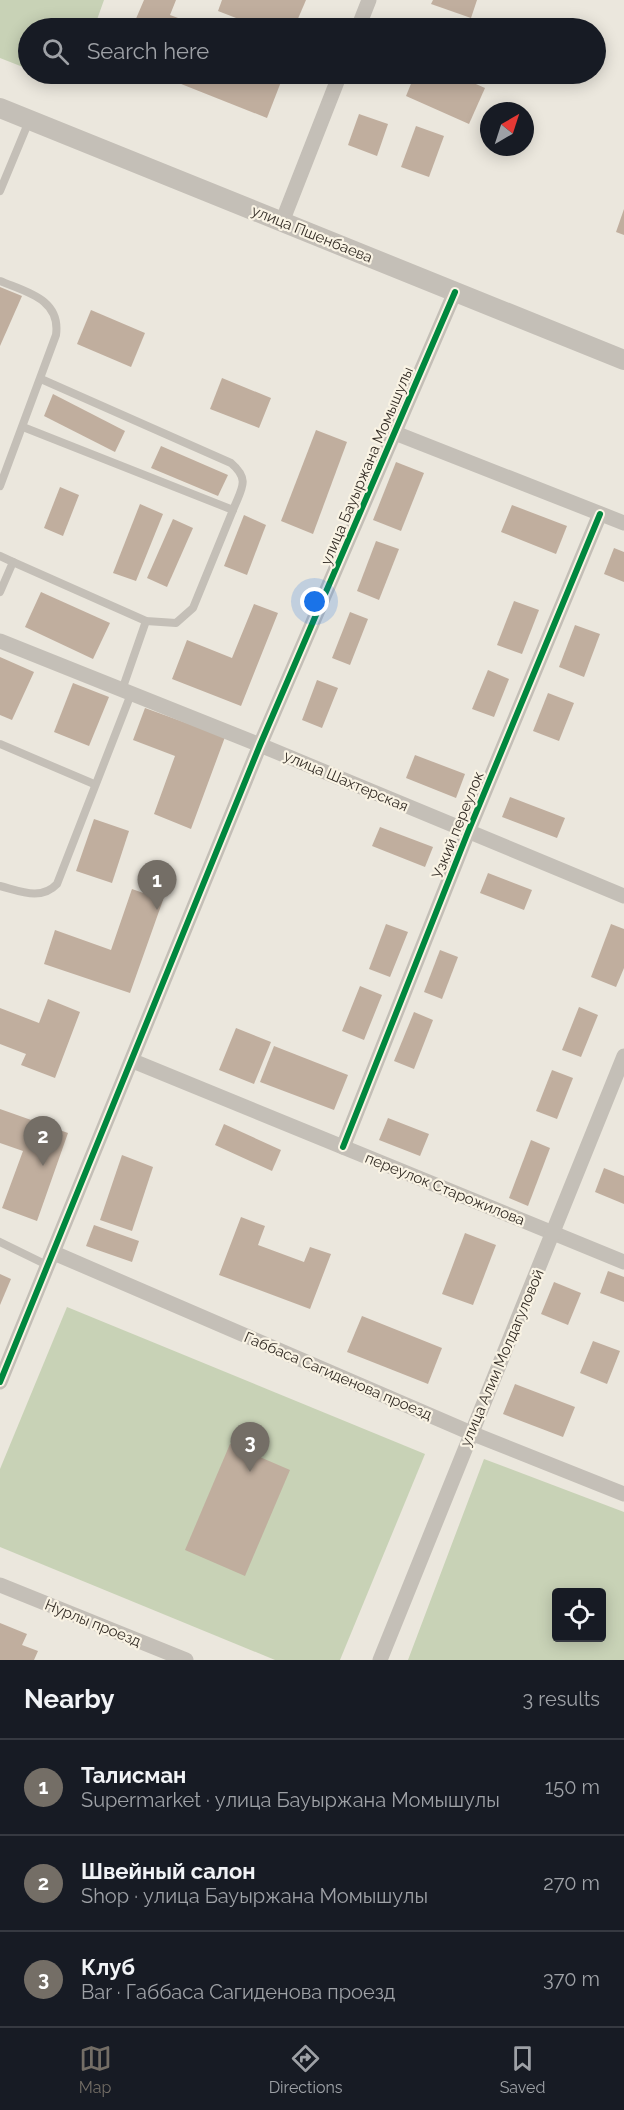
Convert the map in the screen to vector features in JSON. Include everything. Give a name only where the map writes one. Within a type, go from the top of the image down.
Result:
[{"type":"street","points":[[362,18],[369,0]]},
{"type":"street","points":[[282,222],[336,84]]},
{"type":"street","name":"улица Пшенбаева","points":[[0,108],[624,360]]},
{"type":"street","name":"улица Бауыржана Момышулы","points":[[0,1382],[260,745],[454,292]]},
{"type":"street","points":[[395,433],[624,524]]},
{"type":"street","name":"Узкий переулок","points":[[343,1147],[468,832],[600,514]]},
{"type":"street","name":"улица Шахтерская","points":[[0,641],[260,745],[624,896]]},
{"type":"street","name":"улица Алии Молдагуловой","points":[[380,1660],[624,1056]]},
{"type":"street","name":"переулок Старожилова","points":[[132,1061],[624,1262]]},
{"type":"street","name":"Габбаса Сагиденова проезд","points":[[51,1260],[624,1494]]},
{"type":"street","name":"Нурлы проезд","points":[[0,1585],[186,1660]]},
{"type":"lane","points":[[0,191],[30,120]]},
{"type":"lane","points":[[0,280],[45,300],[54,312],[58,324],[41,379],[0,486]]},
{"type":"lane","points":[[0,556],[146,621],[176,623],[193,608],[244,482],[241,472],[231,463],[41,379]]},
{"type":"lane","points":[[23,426],[233,510]]},
{"type":"lane","points":[[0,592],[13,562]]},
{"type":"lane","points":[[0,886],[40,895],[49,892],[57,884],[127,692],[146,621]]},
{"type":"lane","points":[[0,744],[94,784]]},
{"type":"lane","points":[[0,1242],[51,1260]]},
{"type":"green space","points":[[0,0],[104,0],[98,18],[18,18],[18,65],[0,58]]},
{"type":"green space","points":[[67,1307],[425,1454],[340,1660],[275,1660],[0,1547],[0,1469]]},
{"type":"green space","points":[[484,1459],[624,1512],[624,1660],[408,1660]]},
{"type":"building","points":[[144,0],[176,0],[170,15],[178,18],[136,18]]},
{"type":"building","points":[[222,0],[306,0],[298,18],[236,18],[218,11]]},
{"type":"building","points":[[433,0],[477,0],[471,18],[431,4]]},
{"type":"building","points":[[181,84],[280,84],[267,118]]},
{"type":"building","points":[[411,84],[476,84],[485,88],[469,124],[406,96]]},
{"type":"building","points":[[359,114],[388,124],[377,156],[348,145]]},
{"type":"building","points":[[416,126],[444,136],[429,177],[401,167]]},
{"type":"building","points":[[624,209],[624,235],[616,232]]},
{"type":"building","points":[[0,287],[22,296],[0,346]]},
{"type":"building","points":[[91,310],[145,333],[131,367],[77,344]]},
{"type":"building","points":[[222,378],[271,398],[259,428],[210,409]]},
{"type":"building","points":[[53,394],[125,431],[115,452],[44,416]]},
{"type":"building","points":[[316,430],[347,442],[313,534],[281,521]]},
{"type":"building","points":[[161,446],[228,475],[218,496],[151,468]]},
{"type":"building","points":[[396,462],[424,473],[401,531],[373,520]]},
{"type":"building","points":[[60,487],[79,495],[63,536],[44,528]]},
{"type":"building","points":[[140,504],[163,514],[136,581],[113,573]]},
{"type":"building","points":[[512,505],[567,526],[556,554],[501,532]]},
{"type":"building","points":[[244,515],[266,525],[247,575],[224,566]]},
{"type":"building","points":[[173,519],[193,528],[167,587],[147,578]]},
{"type":"building","points":[[376,541],[399,549],[379,600],[357,591]]},
{"type":"building","points":[[614,548],[624,552],[624,582],[604,574]]},
{"type":"building","points":[[41,592],[110,623],[93,659],[25,627]]},
{"type":"building","points":[[514,601],[539,610],[522,654],[497,645]]},
{"type":"building","points":[[254,604],[278,613],[241,706],[172,679],[187,640],[232,658]]},
{"type":"building","points":[[350,612],[368,619],[350,665],[332,658]]},
{"type":"building","points":[[575,625],[600,634],[584,677],[559,667]]},
{"type":"building","points":[[0,657],[34,672],[12,720],[0,715]]},
{"type":"building","points":[[488,670],[509,679],[494,717],[472,709]]},
{"type":"building","points":[[317,680],[338,688],[322,728],[302,720]]},
{"type":"building","points":[[73,683],[109,697],[89,746],[54,732]]},
{"type":"building","points":[[548,693],[574,703],[559,741],[533,731]]},
{"type":"building","points":[[145,708],[225,737],[191,829],[154,814],[175,756],[133,740]]},
{"type":"building","points":[[415,755],[465,774],[456,798],[406,778]]},
{"type":"building","points":[[510,797],[565,818],[557,838],[502,817]]},
{"type":"building","points":[[94,819],[129,831],[112,883],[76,871]]},
{"type":"building","points":[[380,827],[433,847],[425,867],[372,846]]},
{"type":"building","points":[[488,873],[532,890],[524,910],[480,893]]},
{"type":"building","points":[[132,889],[163,900],[130,993],[44,964],[55,930],[111,950]]},
{"type":"building","points":[[386,924],[408,932],[390,977],[369,969]]},
{"type":"building","points":[[611,924],[624,929],[624,968],[616,987],[591,977]]},
{"type":"building","points":[[440,950],[458,957],[442,999],[424,992]]},
{"type":"building","points":[[360,986],[382,995],[364,1040],[342,1031]]},
{"type":"building","points":[[48,999],[80,1012],[55,1078],[21,1065],[26,1054],[0,1044],[0,1008],[39,1023]]},
{"type":"building","points":[[579,1007],[598,1015],[581,1057],[562,1050]]},
{"type":"building","points":[[414,1012],[433,1020],[414,1069],[394,1061]]},
{"type":"building","points":[[236,1028],[271,1042],[254,1084],[219,1070]]},
{"type":"building","points":[[274,1046],[348,1075],[334,1110],[260,1082]]},
{"type":"building","points":[[552,1070],[573,1078],[557,1119],[536,1111]]},
{"type":"building","points":[[0,1109],[68,1133],[37,1221],[2,1208],[23,1151],[0,1143]]},
{"type":"building","points":[[388,1118],[429,1134],[420,1156],[379,1140]]},
{"type":"building","points":[[224,1124],[281,1150],[272,1171],[215,1145]]},
{"type":"building","points":[[531,1140],[550,1148],[528,1206],[509,1198]]},
{"type":"building","points":[[122,1155],[153,1167],[132,1231],[100,1220]]},
{"type":"building","points":[[604,1168],[624,1176],[624,1204],[595,1192]]},
{"type":"building","points":[[241,1217],[265,1226],[258,1245],[304,1262],[310,1247],[331,1254],[310,1309],[219,1275]]},
{"type":"building","points":[[94,1225],[139,1241],[132,1262],[86,1246]]},
{"type":"building","points":[[465,1233],[496,1245],[473,1305],[442,1294]]},
{"type":"building","points":[[608,1271],[624,1277],[624,1302],[600,1293]]},
{"type":"building","points":[[0,1274],[11,1279],[0,1305]]},
{"type":"building","points":[[554,1282],[581,1293],[568,1325],[541,1314]]},
{"type":"building","points":[[362,1316],[442,1348],[428,1384],[347,1352]]},
{"type":"building","points":[[593,1341],[620,1351],[607,1384],[580,1373]]},
{"type":"building","points":[[515,1384],[575,1407],[563,1437],[503,1414]]},
{"type":"building","points":[[230,1444],[290,1470],[245,1576],[185,1550]]},
{"type":"building","points":[[0,1623],[27,1634],[22,1645],[38,1651],[34,1660],[0,1660]]},
{"type":"cycle path","points":[[0,1382],[260,745],[455,292]]},
{"type":"cycle path","points":[[343,1147],[468,832],[600,514]]},
{"type":"place","name":"Талисман","points":[[157,910]]},
{"type":"place","name":"Швейный салон","points":[[43,1166]]},
{"type":"place","name":"Клуб","points":[[250,1472]]}]
